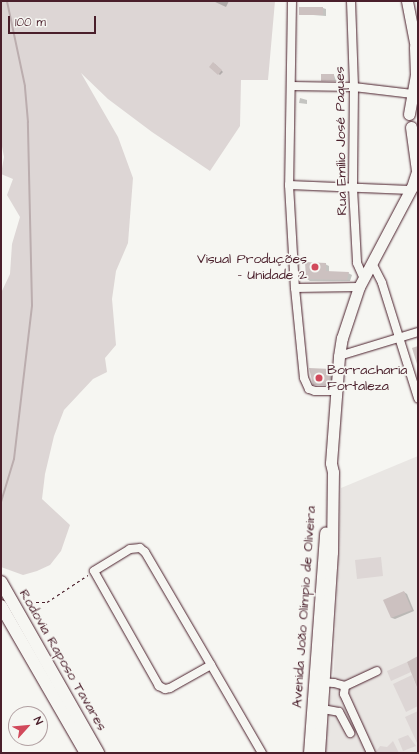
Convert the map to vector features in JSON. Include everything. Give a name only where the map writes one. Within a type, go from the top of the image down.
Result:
[{"type":"highway","name":"Rodovia Raposo Tavares","points":[[1,582],[6,602],[86,753]]},
{"type":"highway","name":"Rodovia Raposo Tavares","points":[[6,602],[66,696],[98,753]]},
{"type":"highway","points":[[66,696],[106,753]]},
{"type":"main road","points":[[407,1],[415,33],[416,98]]},
{"type":"main road","name":"Avenida João Olímpio de Oliveira","points":[[319,753],[318,708],[327,472],[331,463],[339,356],[342,338],[361,283],[410,190],[418,170],[414,130],[409,114],[416,98]]},
{"type":"main road","name":"Avenida João Olímpio de Oliveira","points":[[309,753],[318,708]]},
{"type":"street","points":[[292,1],[289,185],[295,288],[306,385],[315,391],[336,391]]},
{"type":"street","name":"Rua Emílio José Paques","points":[[351,1],[354,88],[353,188],[357,263],[361,283]]},
{"type":"street","points":[[291,86],[354,88],[416,98]]},
{"type":"street","points":[[289,185],[410,190]]},
{"type":"street","points":[[372,263],[382,283],[418,398]]},
{"type":"street","points":[[295,288],[361,283]]},
{"type":"street","points":[[339,356],[418,332]]},
{"type":"street","points":[[211,665],[170,688],[165,689],[159,686],[94,571],[130,549],[140,548],[145,552],[211,665],[262,753]]},
{"type":"street","points":[[319,682],[334,682],[346,686],[377,671]]},
{"type":"street","points":[[346,686],[344,694],[371,753]]},
{"type":"street","points":[[318,708],[339,712],[350,733]]},
{"type":"path","points":[[6,602],[47,602],[94,571]]},
{"type":"shaded area","points":[[1,1],[275,1],[268,80],[241,80],[240,126],[210,171],[152,132],[108,99],[81,73],[118,137],[133,178],[128,243],[116,271],[112,299],[116,345],[105,358],[107,372],[93,379],[64,410],[54,436],[45,474],[42,499],[70,525],[61,551],[50,565],[23,575],[1,567],[1,293],[10,274],[12,244],[20,217],[7,195],[13,179],[1,174],[4,157],[1,141]]},
{"type":"shaded area","points":[[418,456],[418,753],[325,753],[334,668],[341,488]]},
{"type":"shaded area","points":[[381,557],[383,576],[357,579],[355,560]]},
{"type":"shaded area","points":[[407,662],[411,672],[391,681],[387,671]]},
{"type":"shaded area","points":[[412,675],[418,691],[418,706],[406,712],[393,684]]},
{"type":"shaded area","points":[[418,711],[418,745],[405,717]]},
{"type":"shaded area","points":[[408,735],[416,746],[403,751],[398,739]]},
{"type":"shaded area","points":[[393,741],[399,753],[375,753],[380,746],[387,747]]},
{"type":"building","points":[[299,7],[323,7],[323,15],[299,15]]},
{"type":"building","points":[[213,62],[222,70],[218,75],[209,67]]},
{"type":"building","points":[[321,74],[334,74],[334,81],[321,81]]},
{"type":"building","name":"Visual Produções - Unidade 2","points":[[305,262],[326,263],[326,271],[349,272],[347,280],[306,279]]},
{"type":"building","points":[[418,346],[418,364],[417,364],[412,348]]},
{"type":"building","name":"Borracharia Fortaleza","points":[[309,368],[331,369],[329,385],[313,385]]},
{"type":"building","points":[[404,591],[412,610],[391,618],[383,600]]},
{"type":"building","points":[[418,656],[418,690],[407,662]]},
{"type":"waterway","points":[[1,502],[14,459],[32,305],[28,122],[25,86],[7,1]]},
{"type":"place","name":"Visual Produções - Unidade 2","points":[[315,267]]},
{"type":"place","name":"Borracharia Fortaleza","points":[[319,378]]}]
